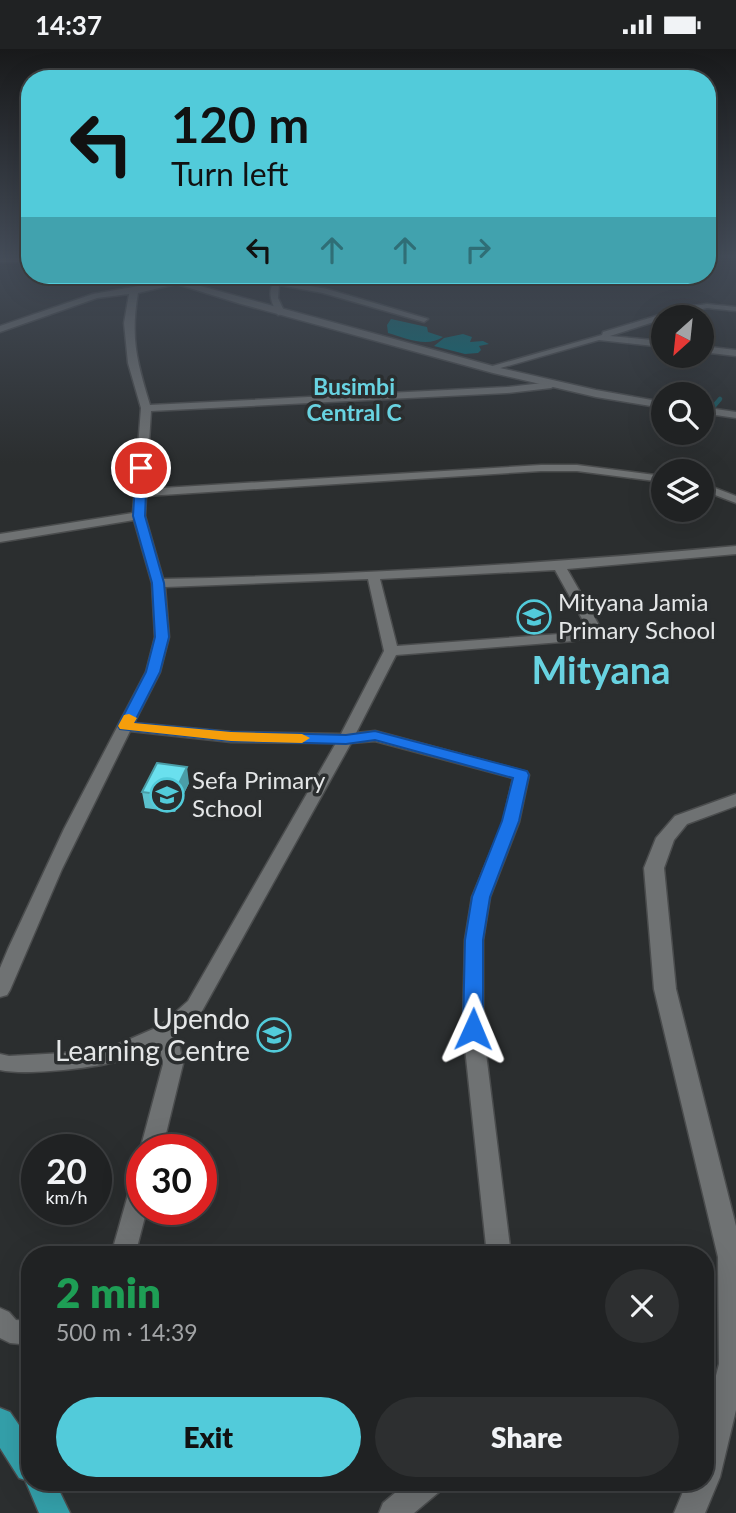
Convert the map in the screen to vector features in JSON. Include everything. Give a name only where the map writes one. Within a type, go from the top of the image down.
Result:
[{"type":"main road","points":[[330,326],[551,385],[651,403]]},
{"type":"main road","points":[[714,412],[736,415]]},
{"type":"main road","points":[[714,1441],[733,1364],[731,1257],[665,989],[654,868],[665,838],[681,820],[736,800]]},
{"type":"main road","points":[[0,1422],[21,1454]]},
{"type":"main road","points":[[44,1491],[55,1513]]},
{"type":"main road","points":[[690,1513],[699,1491]]},
{"type":"street","points":[[0,990],[25,928],[159,654],[162,637],[158,583],[139,516],[146,408],[133,363],[128,326]]},
{"type":"street","points":[[487,369],[633,326]]},
{"type":"street","points":[[599,337],[651,343]]},
{"type":"street","points":[[714,350],[736,353]]},
{"type":"street","points":[[146,408],[507,390],[551,385]]},
{"type":"street","points":[[140,493],[541,468],[578,468],[651,477]]},
{"type":"street","points":[[714,492],[736,501]]},
{"type":"street","points":[[0,538],[139,516]]},
{"type":"street","points":[[158,583],[559,566],[736,550]]},
{"type":"street","points":[[391,651],[574,637],[587,633],[593,627],[559,566]]},
{"type":"street","points":[[0,1062],[9,1064],[64,1061],[117,1054],[167,1031],[195,1006],[346,740],[391,651],[373,575]]},
{"type":"street","points":[[125,726],[231,737],[346,740],[375,736],[522,775],[511,821],[481,897],[474,940],[473,1029],[498,1246]]},
{"type":"street","points":[[155,1134],[173,1064],[167,1031]]},
{"type":"street","points":[[125,1246],[131,1225]]},
{"type":"street","points":[[0,1319],[10,1331],[21,1332]]},
{"type":"street","points":[[393,1513],[419,1491]]},
{"type":"shaded area","points":[[387,326],[424,326],[428,332],[443,337],[423,342],[388,333]]},
{"type":"shaded area","points":[[463,334],[472,337],[470,342],[483,341],[489,344],[479,346],[481,350],[478,353],[465,354],[434,346],[444,338]]},
{"type":"building","points":[[157,763],[187,767],[173,796],[142,792]]},
{"type":"waterway","points":[[714,406],[720,399]]},
{"type":"slow traffic","points":[[129,718],[125,726],[231,737],[302,738]]},
{"type":"place","name":"Mityana Jamia Primary School","points":[[534,617]]},
{"type":"place","name":"Sefa Primary School","points":[[167,795]]},
{"type":"place","name":"Upendo Learning Centre","points":[[274,1035]]},
{"type":"district","name":"Busimbi Central C","points":[[354,400]]},
{"type":"district","name":"Mityana","points":[[601,671]]},
{"type":"route","points":[[141,468],[139,516],[158,583],[162,637],[153,672],[125,726],[231,737],[346,740],[375,736],[522,775],[511,821],[481,897],[474,940],[473,1029]]}]
